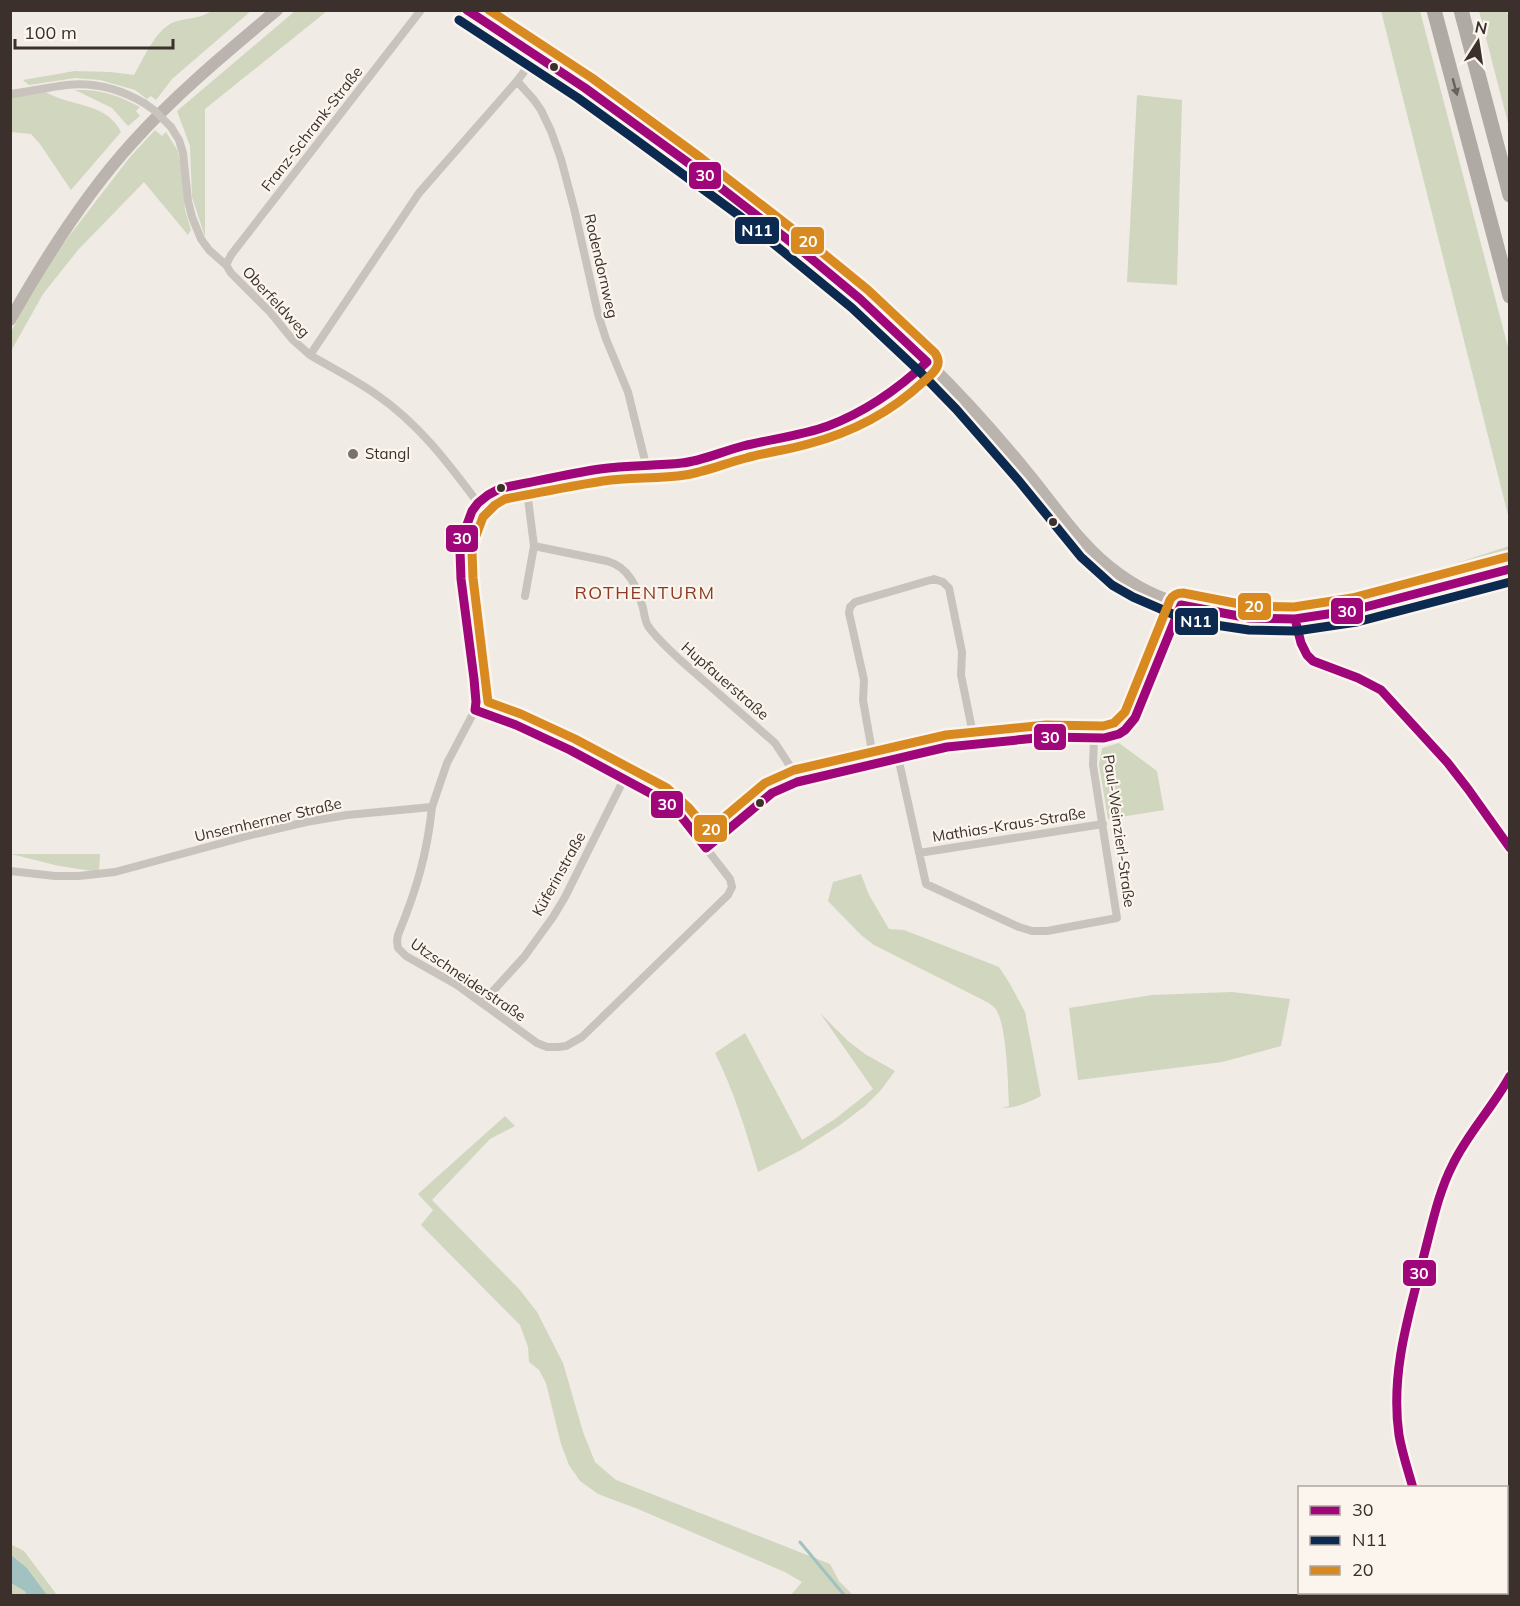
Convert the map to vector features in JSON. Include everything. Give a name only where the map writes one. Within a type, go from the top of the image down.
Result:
[{"type":"highway","points":[[1434,10],[1509,296]]},
{"type":"highway","points":[[1461,10],[1509,195]]},
{"type":"street","points":[[10,320],[68,225],[131,144],[194,81],[277,10]]},
{"type":"street","name":"Franz-Schrank-Straße","points":[[226,265],[231,255],[422,10]]},
{"type":"street","points":[[466,10],[639,127],[748,208],[860,299],[965,401],[1028,473],[1077,535],[1102,561],[1139,587],[1181,605],[1248,618],[1295,619],[1354,610],[1509,569]]},
{"type":"street","points":[[310,355],[419,193],[536,56]]},
{"type":"street","name":"Rodendornweg","points":[[517,81],[534,99],[552,131],[574,208],[598,314],[628,392],[646,465]]},
{"type":"street","name":"Oberfeldweg","points":[[10,94],[85,84],[122,92],[154,110],[171,127],[179,140],[183,153],[188,201],[196,228],[209,250],[270,312],[292,339],[310,355],[377,394],[419,429],[441,453],[478,502]]},
{"type":"street","points":[[432,807],[447,763],[475,710],[474,679],[461,579],[460,551],[462,538],[478,502],[501,488],[600,469],[684,463],[827,426],[880,400],[927,362]]},
{"type":"street","points":[[525,596],[534,546],[526,483]]},
{"type":"street","name":"Hupfauerstraße","points":[[534,546],[617,564],[626,571],[640,598],[647,625],[678,657],[775,743],[792,769],[797,782]]},
{"type":"street","points":[[874,763],[863,700],[864,680],[849,613],[850,607],[855,602],[934,579],[943,582],[949,588],[962,652],[961,675],[975,744]]},
{"type":"street","points":[[475,710],[516,725],[570,750],[672,806],[706,848],[772,793],[797,782],[947,747],[1047,737],[1094,739],[1119,734],[1136,718],[1181,605]]},
{"type":"street","points":[[1295,619],[1301,643],[1307,655],[1313,661],[1358,678],[1381,690],[1447,762],[1509,849]]},
{"type":"street","name":"Paul-Weinzierl-Straße","points":[[898,757],[926,884],[1019,927],[1032,931],[1047,931],[1118,918],[1093,765],[1094,739]]},
{"type":"street","name":"Küferinstraße","points":[[483,1002],[524,957],[559,907],[624,779]]},
{"type":"street","name":"Unsernherrner Straße","points":[[10,871],[55,876],[115,872],[306,822],[347,815],[432,807]]},
{"type":"street","name":"Utzschneiderstraße","points":[[432,807],[426,854],[410,906],[398,935],[398,948],[406,957],[457,985],[526,1036],[547,1047],[566,1046],[582,1037],[728,895],[732,887],[730,879],[706,848]]},
{"type":"street","name":"Mathias-Kraus-Straße","points":[[919,853],[1102,824]]},
{"type":"street","points":[[1412,1486],[1398,1433],[1396,1407],[1398,1367],[1413,1299],[1438,1203],[1452,1165],[1509,1075]]},
{"type":"green space","points":[[211,11],[251,11],[172,79],[156,100],[151,96],[147,99],[135,90],[100,80],[75,78],[29,85],[23,80],[75,71],[134,75],[154,40],[164,28],[175,22],[202,16]]},
{"type":"green space","points":[[295,11],[327,11],[205,109],[205,237],[192,197],[190,146],[177,111]]},
{"type":"green space","points":[[1381,11],[1420,11],[1509,351],[1509,519]]},
{"type":"green space","points":[[1479,11],[1507,11],[1509,21],[1509,127]]},
{"type":"green space","points":[[75,90],[101,92],[124,99],[140,107],[136,111],[140,116],[128,126],[112,108]]},
{"type":"green space","points":[[45,92],[98,110],[111,119],[121,132],[71,190],[31,134],[11,132],[11,97]]},
{"type":"green space","points":[[1137,95],[1182,100],[1177,285],[1127,282]]},
{"type":"green space","points":[[155,130],[162,136],[166,132],[178,151],[185,210],[191,230],[188,235],[144,182],[78,250],[43,294],[11,351],[11,332],[26,302],[56,253],[130,157]]},
{"type":"green space","points":[[1509,546],[1509,556],[1328,605]]},
{"type":"green space","points":[[1119,743],[1157,771],[1164,810],[1108,819],[1099,765],[1102,748]]},
{"type":"green space","points":[[11,854],[100,854],[99,872],[59,866]]},
{"type":"green space","points":[[861,874],[869,895],[889,929],[904,930],[999,967],[1025,1012],[1041,1096],[1018,1106],[1002,1108],[1009,1106],[1007,1070],[1002,1027],[995,1008],[874,945],[828,901],[833,882]]},
{"type":"green space","points":[[1232,992],[1290,999],[1281,1046],[1222,1062],[1078,1080],[1069,1008],[1152,995]]},
{"type":"green space","points":[[820,1013],[848,1041],[865,1054],[895,1071],[865,1106],[840,1125],[801,1150],[758,1172],[734,1097],[715,1053],[745,1033],[802,1140],[835,1119],[873,1089]]},
{"type":"green space","points":[[505,1116],[515,1126],[490,1139],[432,1200],[520,1290],[537,1312],[563,1363],[583,1432],[595,1462],[616,1480],[830,1564],[839,1581],[853,1595],[791,1595],[802,1582],[785,1572],[598,1494],[580,1481],[569,1465],[561,1444],[546,1383],[539,1370],[529,1362],[528,1347],[520,1325],[421,1225],[433,1210],[418,1194]]},
{"type":"green space","points":[[10,1544],[24,1551],[57,1595],[11,1595]]},
{"type":"water","points":[[12,1556],[26,1567],[47,1595],[27,1595],[25,1591],[11,1583]]},
{"type":"waterway","points":[[800,1542],[845,1596]]},
{"type":"transit line","name":"30","points":[[467,10],[585,88],[694,167],[860,299],[927,362]]},
{"type":"transit line","name":"20","points":[[489,10],[592,78],[808,241],[868,290],[935,353],[937,358],[938,366],[933,373],[911,393],[884,412],[839,434],[693,474],[603,481],[505,499],[483,517],[472,552],[488,702],[521,714],[575,739],[667,788],[688,807],[708,831],[765,783],[794,770],[946,735],[1046,725],[1103,726],[1114,723],[1125,712],[1170,600],[1177,594],[1183,593],[1250,606],[1294,607],[1352,598],[1507,557]]},
{"type":"transit line","name":"N11","points":[[459,20],[578,98],[632,137],[741,217],[852,308],[956,409],[1081,557],[1112,585],[1133,597],[1177,616],[1202,623],[1249,630],[1296,631],[1357,622],[1510,582]]},
{"type":"transit line","name":"30","points":[[475,710],[474,679],[461,579],[460,551],[462,538],[472,511],[488,495],[501,488],[588,471],[690,462],[743,446],[828,426],[868,407],[927,362]]},
{"type":"transit line","name":"30","points":[[1181,605],[1249,618],[1295,619],[1354,610],[1510,569]]},
{"type":"transit line","name":"30","points":[[475,710],[516,725],[570,750],[661,799],[680,815],[706,848],[772,793],[797,782],[947,747],[1047,737],[1104,738],[1119,734],[1135,718],[1181,605]]},
{"type":"transit line","name":"30","points":[[1295,619],[1301,643],[1307,655],[1313,661],[1358,678],[1381,690],[1447,762],[1510,848]]},
{"type":"transit line","name":"30","points":[[1412,1486],[1400,1442],[1397,1412],[1399,1366],[1407,1322],[1443,1186],[1459,1153],[1510,1076]]},
{"type":"place","name":"Stangl","points":[[353,454]]},
{"type":"district","name":"ROTHENTURM","points":[[645,593]]}]
